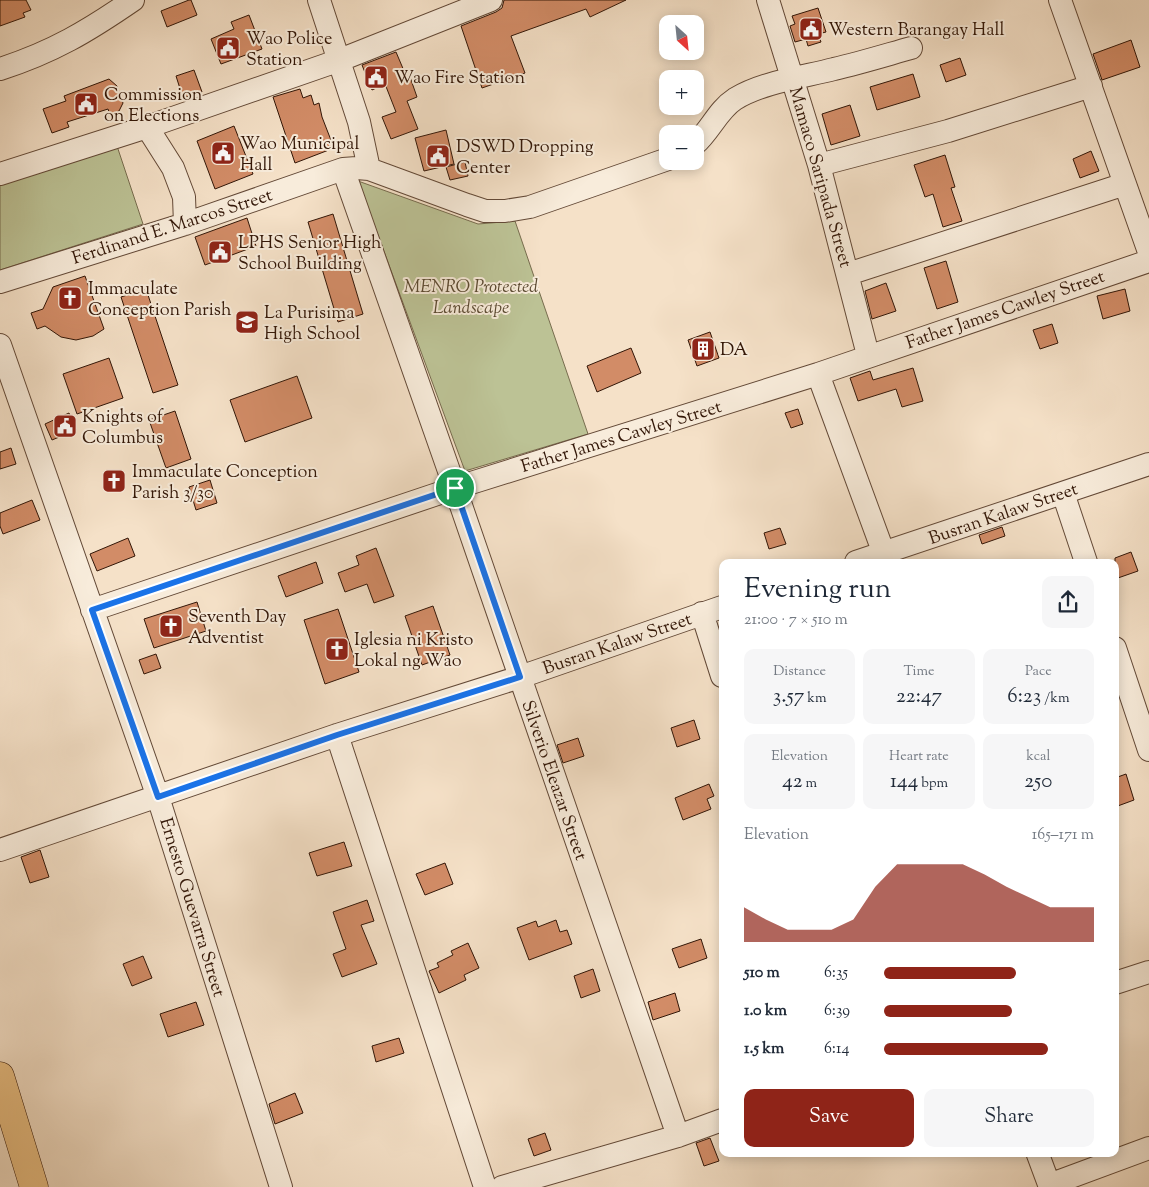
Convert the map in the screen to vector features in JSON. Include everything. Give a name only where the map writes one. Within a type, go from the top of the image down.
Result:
[{"type":"main road","points":[[0,1076],[34,1187]]},
{"type":"street","points":[[0,69],[54,49],[75,38],[133,0]]},
{"type":"street","points":[[319,0],[359,122],[369,169],[485,211],[505,211],[530,207],[659,162]]},
{"type":"street","points":[[0,174],[147,127],[340,60],[491,0]]},
{"type":"street","name":"Mamaco Saripada Street","points":[[768,0],[819,165],[868,355]]},
{"type":"street","points":[[1060,0],[1149,252]]},
{"type":"street","points":[[704,134],[734,100],[746,94],[793,78],[832,70],[912,48]]},
{"type":"street","points":[[819,165],[948,131],[1091,86]]},
{"type":"street","points":[[147,127],[173,168],[184,197],[185,224]]},
{"type":"street","name":"Ferdinand E. Marcos Street","points":[[0,282],[185,224],[343,169],[369,169]]},
{"type":"street","name":"Silverio Eleazar Street","points":[[343,169],[678,1136]]},
{"type":"street","points":[[848,274],[1125,184]]},
{"type":"street","name":"Father James Cawley Street","points":[[92,610],[455,488],[818,374],[868,355],[1149,261]]},
{"type":"street","name":"Ernesto Guevarra Street","points":[[0,345],[7,388],[92,610],[158,797],[281,1187]]},
{"type":"street","points":[[818,374],[886,558]]},
{"type":"street","name":"Busran Kalaw Street","points":[[886,558],[1063,493],[1149,464]]},
{"type":"street","points":[[1063,493],[1085,559]]},
{"type":"street","points":[[712,610],[719,656]]},
{"type":"street","name":"Busran Kalaw Street","points":[[0,850],[337,735],[520,677],[712,610]]},
{"type":"street","points":[[1119,660],[1149,750]]},
{"type":"street","points":[[337,735],[485,1187]]},
{"type":"street","points":[[1119,982],[1149,972]]},
{"type":"street","points":[[502,1187],[678,1136],[719,1121]]},
{"type":"street","points":[[1039,1157],[1049,1186],[1149,1148]]},
{"type":"green space","points":[[117,146],[143,224],[0,270],[0,184]]},
{"type":"green space","name":"MENRO Protected Landscape","points":[[358,181],[478,224],[515,221],[588,434],[465,471]]},
{"type":"building","points":[[0,0],[26,0],[31,10],[23,13],[25,17],[0,26]]},
{"type":"building","points":[[191,0],[197,15],[167,27],[161,11]]},
{"type":"building","points":[[504,0],[626,0],[590,17],[586,9],[511,36],[525,73],[482,88],[461,26],[496,12],[502,8]]},
{"type":"building","points":[[818,8],[826,32],[818,34],[821,42],[808,46],[806,39],[795,42],[790,26],[795,24],[792,16]]},
{"type":"building","points":[[249,15],[262,49],[221,64],[211,39],[234,29],[231,22]]},
{"type":"building","points":[[1131,40],[1140,67],[1102,80],[1093,54]]},
{"type":"building","points":[[396,52],[407,78],[410,77],[417,97],[407,101],[418,129],[391,139],[382,117],[396,112],[385,84],[372,90],[362,65]]},
{"type":"building","points":[[960,58],[966,75],[946,82],[940,65]]},
{"type":"building","points":[[194,70],[202,92],[183,98],[176,76]]},
{"type":"building","points":[[913,74],[920,97],[877,110],[870,87]]},
{"type":"building","points":[[109,79],[117,86],[123,103],[119,111],[110,115],[108,109],[67,122],[69,127],[52,133],[43,109],[66,101],[64,96]]},
{"type":"building","points":[[300,89],[303,98],[311,95],[314,105],[319,103],[322,117],[334,148],[295,163],[273,97]]},
{"type":"building","points":[[850,105],[860,136],[831,145],[822,114]]},
{"type":"building","name":"Wao Municipal Hall","points":[[234,126],[253,174],[215,189],[197,141]]},
{"type":"building","points":[[446,130],[454,164],[424,171],[415,138]]},
{"type":"building","points":[[1091,151],[1099,171],[1080,178],[1073,159]]},
{"type":"building","points":[[945,155],[955,187],[951,188],[962,221],[943,227],[933,194],[925,197],[914,165]]},
{"type":"building","points":[[465,162],[468,176],[450,180],[446,167]]},
{"type":"building","points":[[333,214],[363,314],[338,322],[308,222]]},
{"type":"building","points":[[247,218],[256,246],[205,265],[195,237]]},
{"type":"building","points":[[946,261],[958,302],[937,309],[924,268]]},
{"type":"building","name":"Immaculate Conception Parish","points":[[85,276],[104,329],[93,336],[76,340],[61,337],[45,326],[37,329],[31,313],[43,309],[53,287]]},
{"type":"building","points":[[886,283],[896,311],[872,319],[865,291]]},
{"type":"building","points":[[146,289],[178,385],[153,393],[121,297]]},
{"type":"building","points":[[1125,289],[1130,311],[1103,319],[1097,296]]},
{"type":"building","points":[[1052,324],[1058,343],[1040,349],[1033,330]]},
{"type":"building","name":"DA","points":[[710,332],[719,358],[697,366],[688,340]]},
{"type":"building","points":[[631,348],[641,373],[597,392],[587,366]]},
{"type":"building","points":[[109,358],[123,398],[77,414],[63,374]]},
{"type":"building","points":[[913,368],[923,401],[902,407],[896,389],[858,401],[850,378],[870,371],[873,380]]},
{"type":"building","points":[[297,376],[312,418],[245,442],[230,400]]},
{"type":"building","points":[[798,409],[803,424],[791,428],[785,413]]},
{"type":"building","points":[[175,411],[191,459],[166,468],[149,420]]},
{"type":"building","points":[[69,413],[76,430],[52,440],[45,424]]},
{"type":"building","points":[[11,448],[16,464],[0,469],[0,452]]},
{"type":"building","points":[[210,480],[217,503],[196,510],[189,487]]},
{"type":"building","points":[[32,500],[40,520],[3,534],[0,526],[0,513]]},
{"type":"building","points":[[1002,527],[1005,536],[982,544],[979,535]]},
{"type":"building","points":[[780,528],[786,544],[769,549],[764,533]]},
{"type":"building","points":[[128,538],[135,556],[97,571],[90,554]]},
{"type":"building","points":[[376,548],[394,596],[374,603],[367,584],[345,592],[338,573],[359,565],[356,556]]},
{"type":"building","points":[[1131,552],[1138,571],[1119,578],[1119,559],[1115,558]]},
{"type":"building","points":[[316,562],[323,583],[286,597],[278,576]]},
{"type":"building","points":[[197,602],[206,631],[154,648],[144,619]]},
{"type":"building","points":[[433,606],[450,655],[422,665],[405,616]]},
{"type":"building","points":[[338,609],[359,672],[325,684],[304,620]]},
{"type":"building","points":[[156,654],[161,668],[144,674],[139,660]]},
{"type":"building","points":[[694,720],[700,739],[677,747],[671,728]]},
{"type":"building","points":[[578,738],[584,756],[563,763],[557,745]]},
{"type":"building","points":[[1126,774],[1134,800],[1119,806],[1119,777]]},
{"type":"building","points":[[709,784],[714,796],[707,799],[711,809],[683,820],[675,798]]},
{"type":"building","points":[[344,842],[352,866],[317,876],[309,853]]},
{"type":"building","points":[[40,850],[49,877],[30,883],[21,857]]},
{"type":"building","points":[[445,863],[453,884],[425,895],[416,874]]},
{"type":"building","points":[[367,900],[374,921],[361,925],[377,964],[342,977],[333,954],[346,949],[333,912]]},
{"type":"building","points":[[556,920],[560,932],[567,930],[572,944],[529,960],[517,928],[536,921],[538,927]]},
{"type":"building","points":[[701,939],[707,958],[679,968],[672,949]]},
{"type":"building","points":[[468,943],[479,968],[464,975],[466,980],[439,993],[429,971],[439,967],[437,963],[453,955],[451,951]]},
{"type":"building","points":[[143,956],[152,978],[132,986],[123,964]]},
{"type":"building","points":[[593,969],[600,991],[581,998],[574,976]]},
{"type":"building","points":[[675,993],[680,1011],[653,1020],[648,1002]]},
{"type":"building","points":[[196,1002],[204,1025],[168,1037],[160,1014]]},
{"type":"building","points":[[399,1038],[404,1053],[376,1062],[372,1046]]},
{"type":"building","points":[[295,1093],[303,1113],[275,1124],[269,1104]]},
{"type":"building","points":[[545,1133],[551,1150],[534,1156],[528,1139]]},
{"type":"building","points":[[710,1138],[719,1161],[704,1166],[696,1143]]},
{"type":"place","name":"Western Barangay Hall","points":[[811,29]]},
{"type":"place","name":"Wao Police Station","points":[[228,48]]},
{"type":"place","name":"Wao Fire Station","points":[[376,77]]},
{"type":"place","name":"Commission on Elections","points":[[86,104]]},
{"type":"place","name":"Wao Municipal Hall","points":[[223,153]]},
{"type":"place","name":"DSWD Dropping Center","points":[[438,156]]},
{"type":"place","name":"LPHS Senior High School Building","points":[[220,252]]},
{"type":"place","name":"Immaculate Conception Parish","points":[[70,298]]},
{"type":"place","name":"La Purisima High School","points":[[247,322]]},
{"type":"place","name":"DA","points":[[703,349]]},
{"type":"place","name":"Knights of Columbus","points":[[65,426]]},
{"type":"place","name":"Immaculate Conception Parish 3/30","points":[[114,481]]},
{"type":"place","name":"Seventh Day Adventist","points":[[171,626]]},
{"type":"place","name":"Iglesia ni Kristo Lokal ng Wao","points":[[337,649]]},
{"type":"route","points":[[455,488],[520,677],[337,735],[158,797],[92,610],[455,488]]}]
